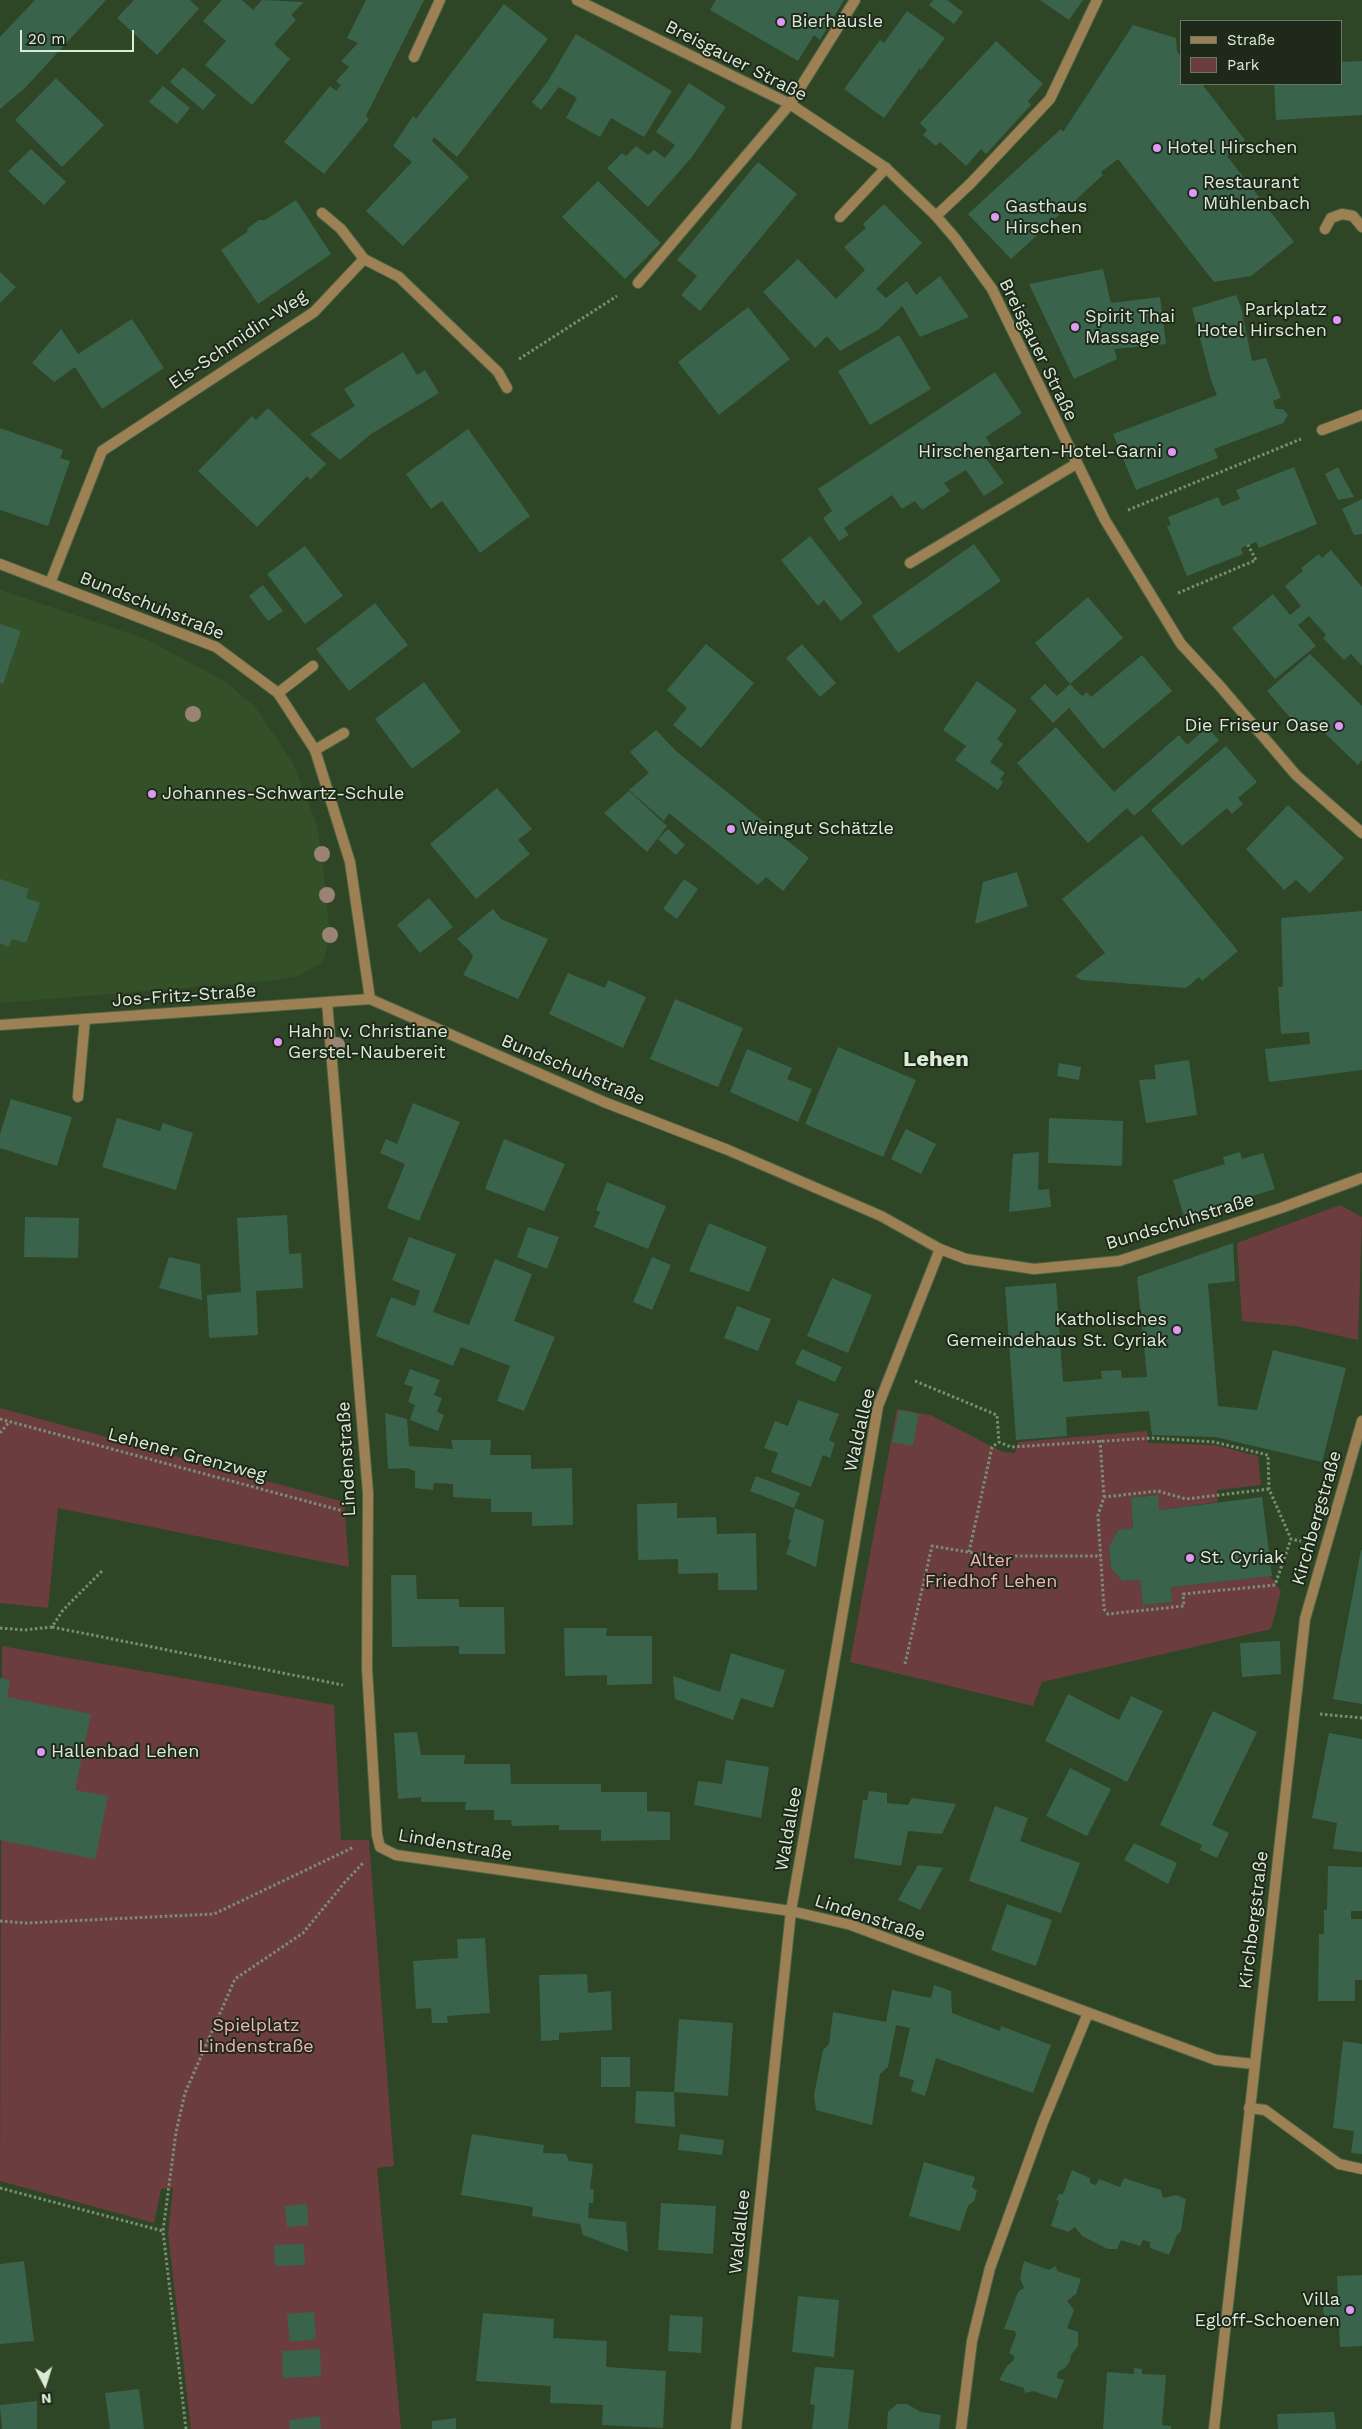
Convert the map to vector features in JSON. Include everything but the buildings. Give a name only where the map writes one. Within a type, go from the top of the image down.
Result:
[{"type":"street","points":[[414,57],[440,0]]},
{"type":"street","name":"Breisgauer Straße","points":[[576,0],[790,104],[886,168],[936,216],[955,238],[992,289],[1105,520],[1181,644],[1219,685],[1296,775],[1362,833]]},
{"type":"street","points":[[638,283],[790,104],[855,0]]},
{"type":"street","points":[[936,216],[971,183],[1050,99],[1097,0]]},
{"type":"street","points":[[840,217],[886,168]]},
{"type":"street","points":[[322,213],[341,229],[364,259],[399,278],[498,372],[508,388]]},
{"type":"street","points":[[1325,230],[1331,218],[1342,214],[1353,216],[1362,227]]},
{"type":"street","name":"Els-Schmidin-Weg","points":[[50,583],[102,451],[314,312],[364,259]]},
{"type":"street","points":[[1322,430],[1362,415]]},
{"type":"street","points":[[910,563],[1076,464]]},
{"type":"street","name":"Bundschuhstraße","points":[[0,564],[216,647],[278,693],[315,750],[350,862],[370,999],[604,1102],[728,1150],[881,1216],[940,1250],[966,1259],[1034,1268],[1119,1260],[1281,1208],[1362,1178]]},
{"type":"street","points":[[278,693],[313,666]]},
{"type":"street","points":[[315,750],[344,733]]},
{"type":"street","name":"Jos-Fritz-Straße","points":[[0,1025],[370,999]]},
{"type":"street","name":"Lindenstraße","points":[[327,1002],[367,1483],[366,1623],[368,1690],[377,1836],[380,1847],[406,1856],[791,1911],[851,1925],[1216,2060],[1254,2064]]},
{"type":"street","points":[[78,1097],[85,1019]]},
{"type":"street","name":"Waldallee","points":[[736,2429],[791,1911],[878,1406],[940,1250]]},
{"type":"street","name":"Kirchbergstraße","points":[[1214,2429],[1305,1619],[1362,1422]]},
{"type":"street","points":[[961,2429],[972,2341],[990,2268],[1043,2122],[1088,2013]]},
{"type":"street","points":[[1249,2108],[1265,2110],[1340,2164],[1362,2169]]},
{"type":"path","points":[[498,372],[638,283]]},
{"type":"path","points":[[1105,520],[1322,430]]},
{"type":"path","points":[[1155,603],[1256,560],[1248,545]]},
{"type":"path","points":[[892,1372],[997,1415],[999,1442]]},
{"type":"path","name":"Lehener Grenzweg","points":[[0,1419],[368,1518]]},
{"type":"path","points":[[0,1433],[9,1422]]},
{"type":"path","points":[[999,1442],[1011,1447],[1100,1440],[1152,1438],[1214,1442],[1268,1455],[1269,1489],[1291,1538],[1275,1585],[1183,1594],[1184,1606],[1108,1614],[1104,1609],[1098,1515],[1104,1497],[1100,1440]]},
{"type":"path","points":[[969,1552],[992,1447],[999,1442]]},
{"type":"path","points":[[1104,1497],[1158,1491],[1186,1499],[1269,1489]]},
{"type":"path","points":[[1291,1538],[1326,1547]]},
{"type":"path","points":[[905,1664],[932,1546],[992,1556],[1101,1556]]},
{"type":"path","points":[[52,1627],[63,1610],[102,1571]]},
{"type":"path","points":[[0,1628],[24,1630],[52,1627],[368,1690]]},
{"type":"path","points":[[1294,1711],[1362,1718]]},
{"type":"path","points":[[0,1921],[26,1923],[214,1914],[352,1846],[380,1847]]},
{"type":"path","points":[[186,2429],[163,2231],[176,2132],[185,2093],[235,1978],[302,1933],[344,1882],[380,1847]]},
{"type":"path","points":[[0,2188],[163,2231]]},
{"type":"shaded area","name":"Johannes-Schwartz-Schule","points":[[0,590],[146,639],[226,682],[255,707],[293,763],[317,826],[322,854],[330,935],[323,962],[298,976],[269,981],[0,1003]]},
{"type":"green space","points":[[1340,1205],[1362,1217],[1358,1340],[1295,1326],[1242,1321],[1237,1243]]},
{"type":"green space","points":[[0,1408],[344,1502],[349,1567],[58,1508],[48,1608],[0,1603]]},
{"type":"green space","name":"Alter Friedhof Lehen","points":[[897,1409],[930,1415],[1003,1452],[1015,1453],[1018,1442],[1147,1431],[1148,1443],[1214,1445],[1258,1456],[1261,1485],[1217,1490],[1218,1502],[1159,1510],[1157,1495],[1131,1498],[1133,1528],[1118,1530],[1109,1548],[1111,1568],[1122,1581],[1140,1580],[1143,1605],[1172,1602],[1171,1587],[1270,1576],[1281,1591],[1271,1629],[1042,1682],[1033,1706],[850,1662]]},
{"type":"green space","name":"Spielplatz Lindenstraße","points":[[2,1646],[334,1705],[341,1840],[369,1840],[394,2166],[377,2168],[401,2429],[191,2429],[168,2233],[173,2188],[161,2189],[154,2223],[0,2181]]},
{"type":"place","name":"Bierhäusle","points":[[781,22]]},
{"type":"place","name":"Hotel Hirschen","points":[[1157,148]]},
{"type":"place","name":"Restaurant Mühlenbach","points":[[1193,193]]},
{"type":"place","name":"Gasthaus Hirschen","points":[[995,217]]},
{"type":"place","name":"Parkplatz Hotel Hirschen","points":[[1337,320]]},
{"type":"place","name":"Spirit Thai Massage","points":[[1075,327]]},
{"type":"place","name":"Hirschengarten-Hotel-Garni","points":[[1172,452]]},
{"type":"place","name":"Die Friseur Oase","points":[[1339,726]]},
{"type":"place","name":"Johannes-Schwartz-Schule","points":[[152,794]]},
{"type":"place","name":"Weingut Schätzle","points":[[731,829]]},
{"type":"place","name":"Hahn v. Christiane Gerstel-Naubereit","points":[[278,1042]]},
{"type":"place","name":"Katholisches Gemeindehaus St. Cyriak","points":[[1177,1330]]},
{"type":"place","name":"St. Cyriak","points":[[1190,1558]]},
{"type":"place","name":"Hallenbad Lehen","points":[[41,1752]]},
{"type":"place","name":"Villa Egloff-Schoenen","points":[[1350,2310]]},
{"type":"district","name":"Lehen","points":[[936,1060]]}]
